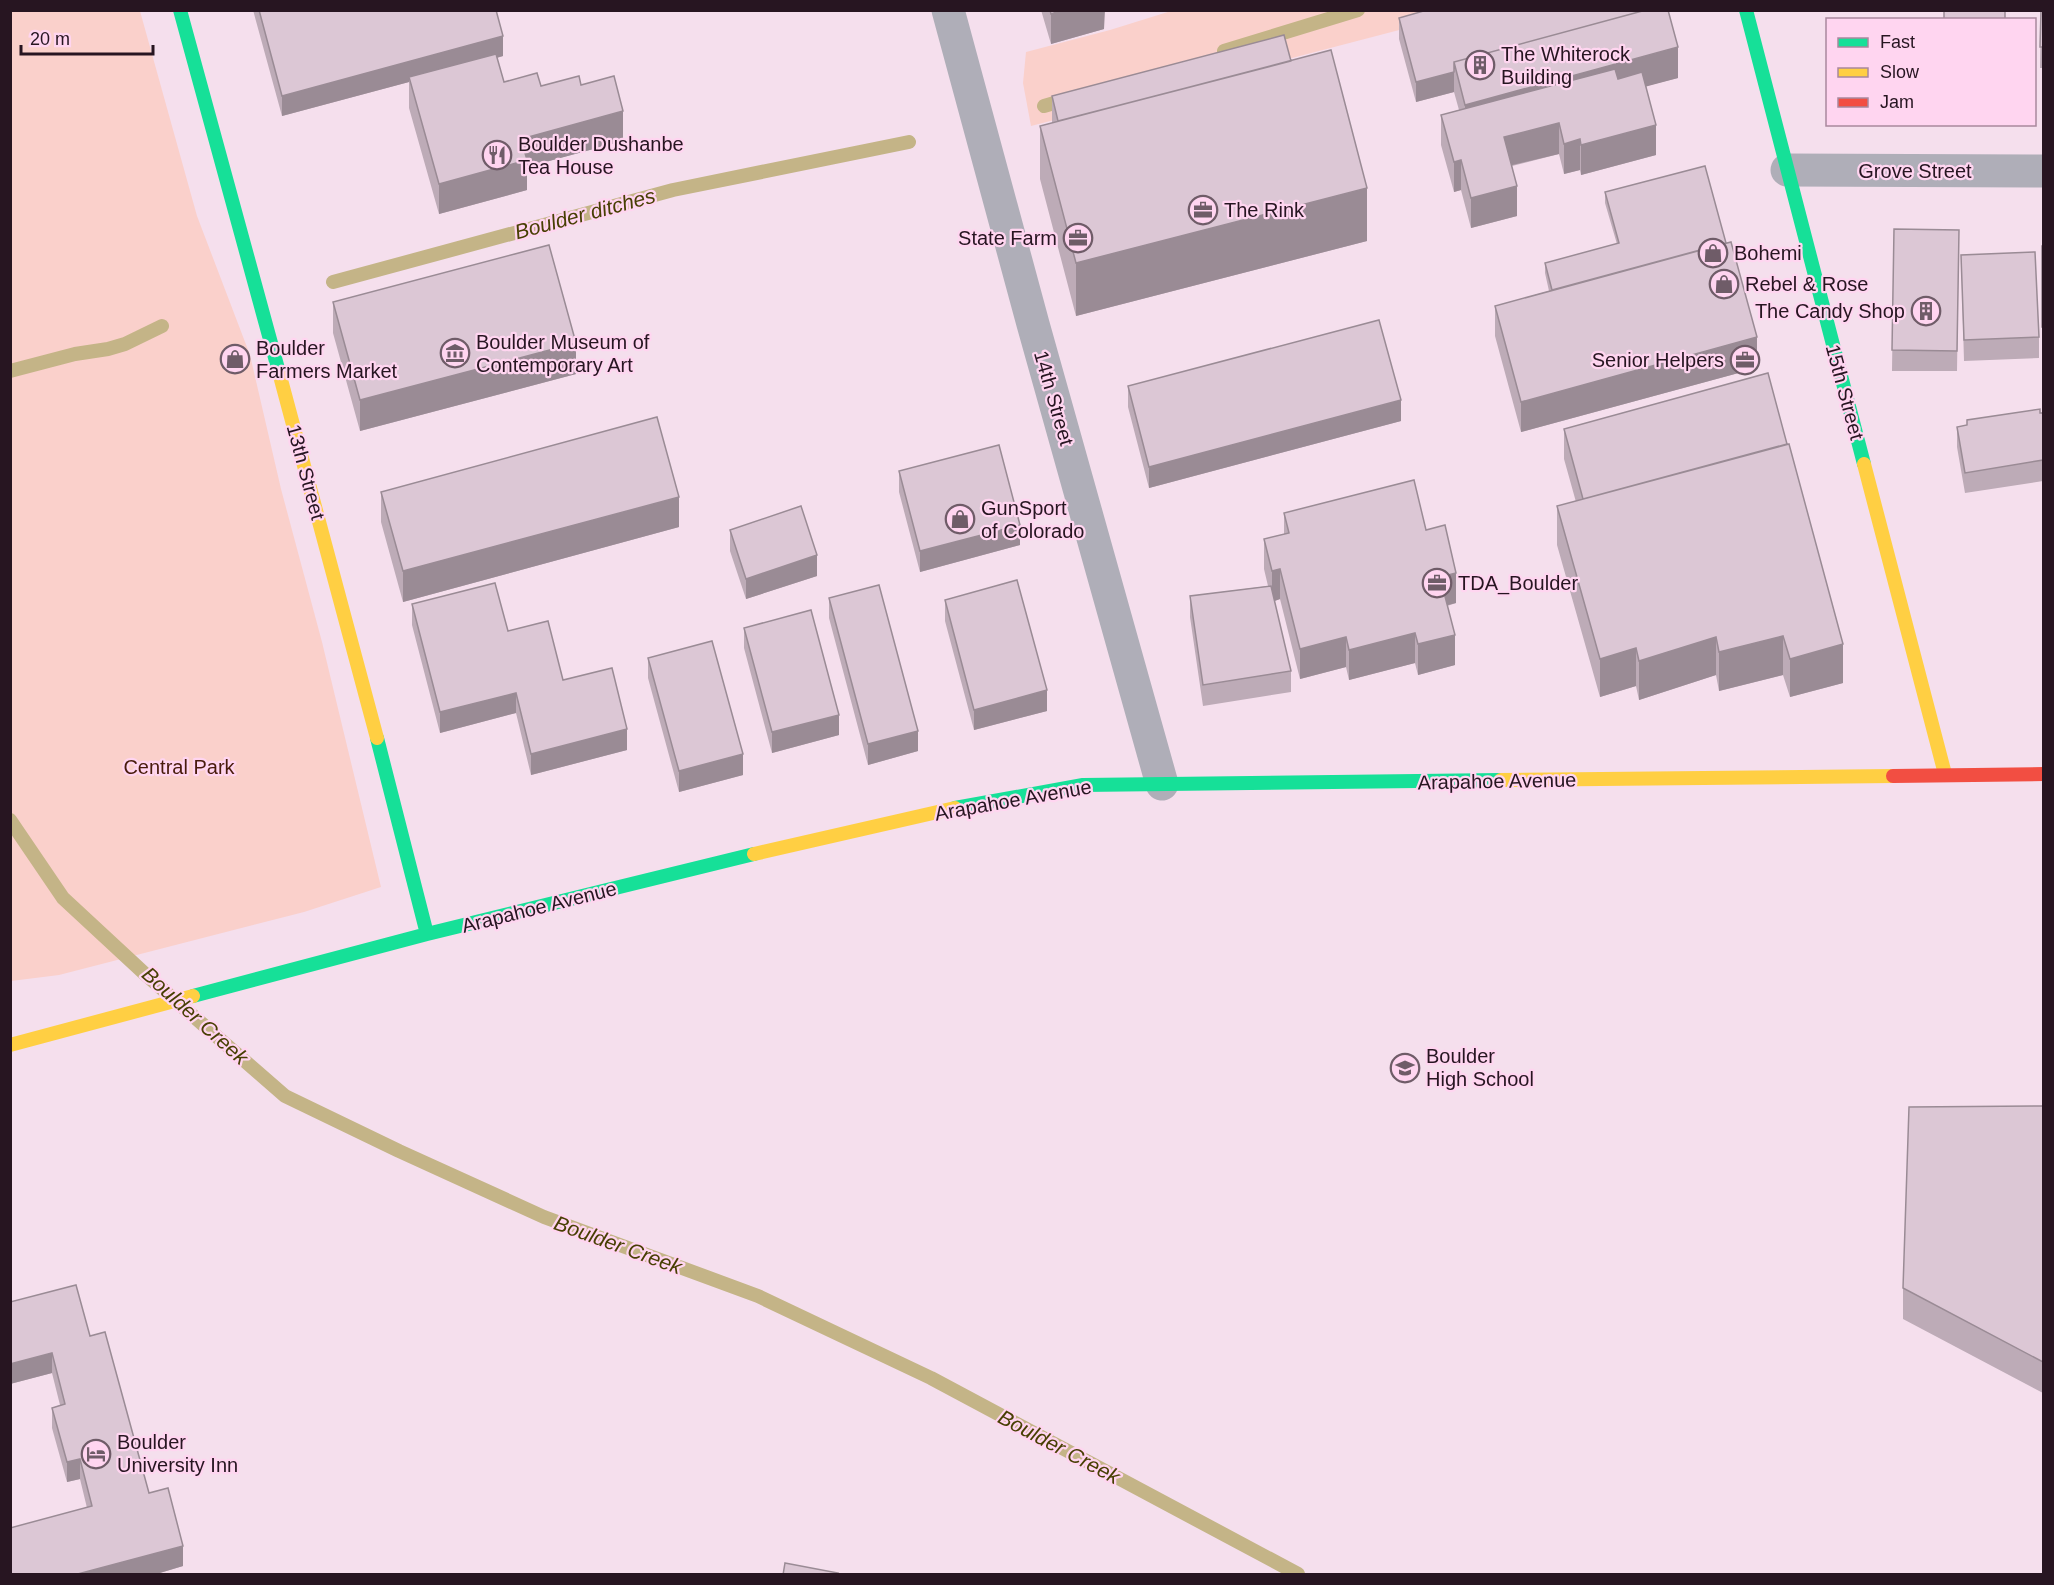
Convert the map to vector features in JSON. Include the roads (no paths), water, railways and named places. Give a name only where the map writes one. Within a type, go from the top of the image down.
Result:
[{"type":"main road","name":"13th Street","points":[[180,10],[351,638],[427,934]]},
{"type":"main road","name":"15th Street","points":[[1746,10],[1945,774]]},
{"type":"main road","name":"Arapahoe Avenue","points":[[10,1046],[427,934],[945,810],[1083,785],[2043,774]]},
{"type":"street","name":"14th Street","points":[[948,10],[1162,784]]},
{"type":"street","name":"Grove Street","points":[[1787,170],[2043,171]]},
{"type":"waterway","name":"Boulder ditches","points":[[1224,51],[1358,10]]},
{"type":"waterway","name":"Boulder ditches","points":[[1044,106],[1068,99]]},
{"type":"waterway","name":"Boulder ditches","points":[[333,282],[673,190],[909,142]]},
{"type":"waterway","name":"Boulder ditches","points":[[10,371],[125,344],[162,326]]},
{"type":"waterway","name":"Boulder Creek","points":[[10,820],[63,898],[145,974],[285,1096],[544,1217],[758,1296],[931,1378],[1298,1574]]},
{"type":"place","name":"The Whiterock Building","points":[[1480,65]]},
{"type":"place","name":"Boulder Dushanbe Tea House","points":[[497,155]]},
{"type":"place","name":"The Rink","points":[[1203,210]]},
{"type":"place","name":"State Farm","points":[[1078,238]]},
{"type":"place","name":"Bohemi","points":[[1713,253]]},
{"type":"place","name":"Rebel & Rose","points":[[1724,284]]},
{"type":"place","name":"The Candy Shop","points":[[1926,311]]},
{"type":"place","name":"Boulder Museum of Contemporary Art","points":[[455,353]]},
{"type":"place","name":"Boulder Farmers Market","points":[[235,359]]},
{"type":"place","name":"Senior Helpers","points":[[1745,360]]},
{"type":"place","name":"GunSport of Colorado","points":[[960,519]]},
{"type":"place","name":"TDA_Boulder","points":[[1437,583]]},
{"type":"place","name":"Boulder High School","points":[[1405,1068]]},
{"type":"place","name":"Boulder University Inn","points":[[96,1454]]},
{"type":"park label","name":"Central Park","points":[[179,767]]}]
